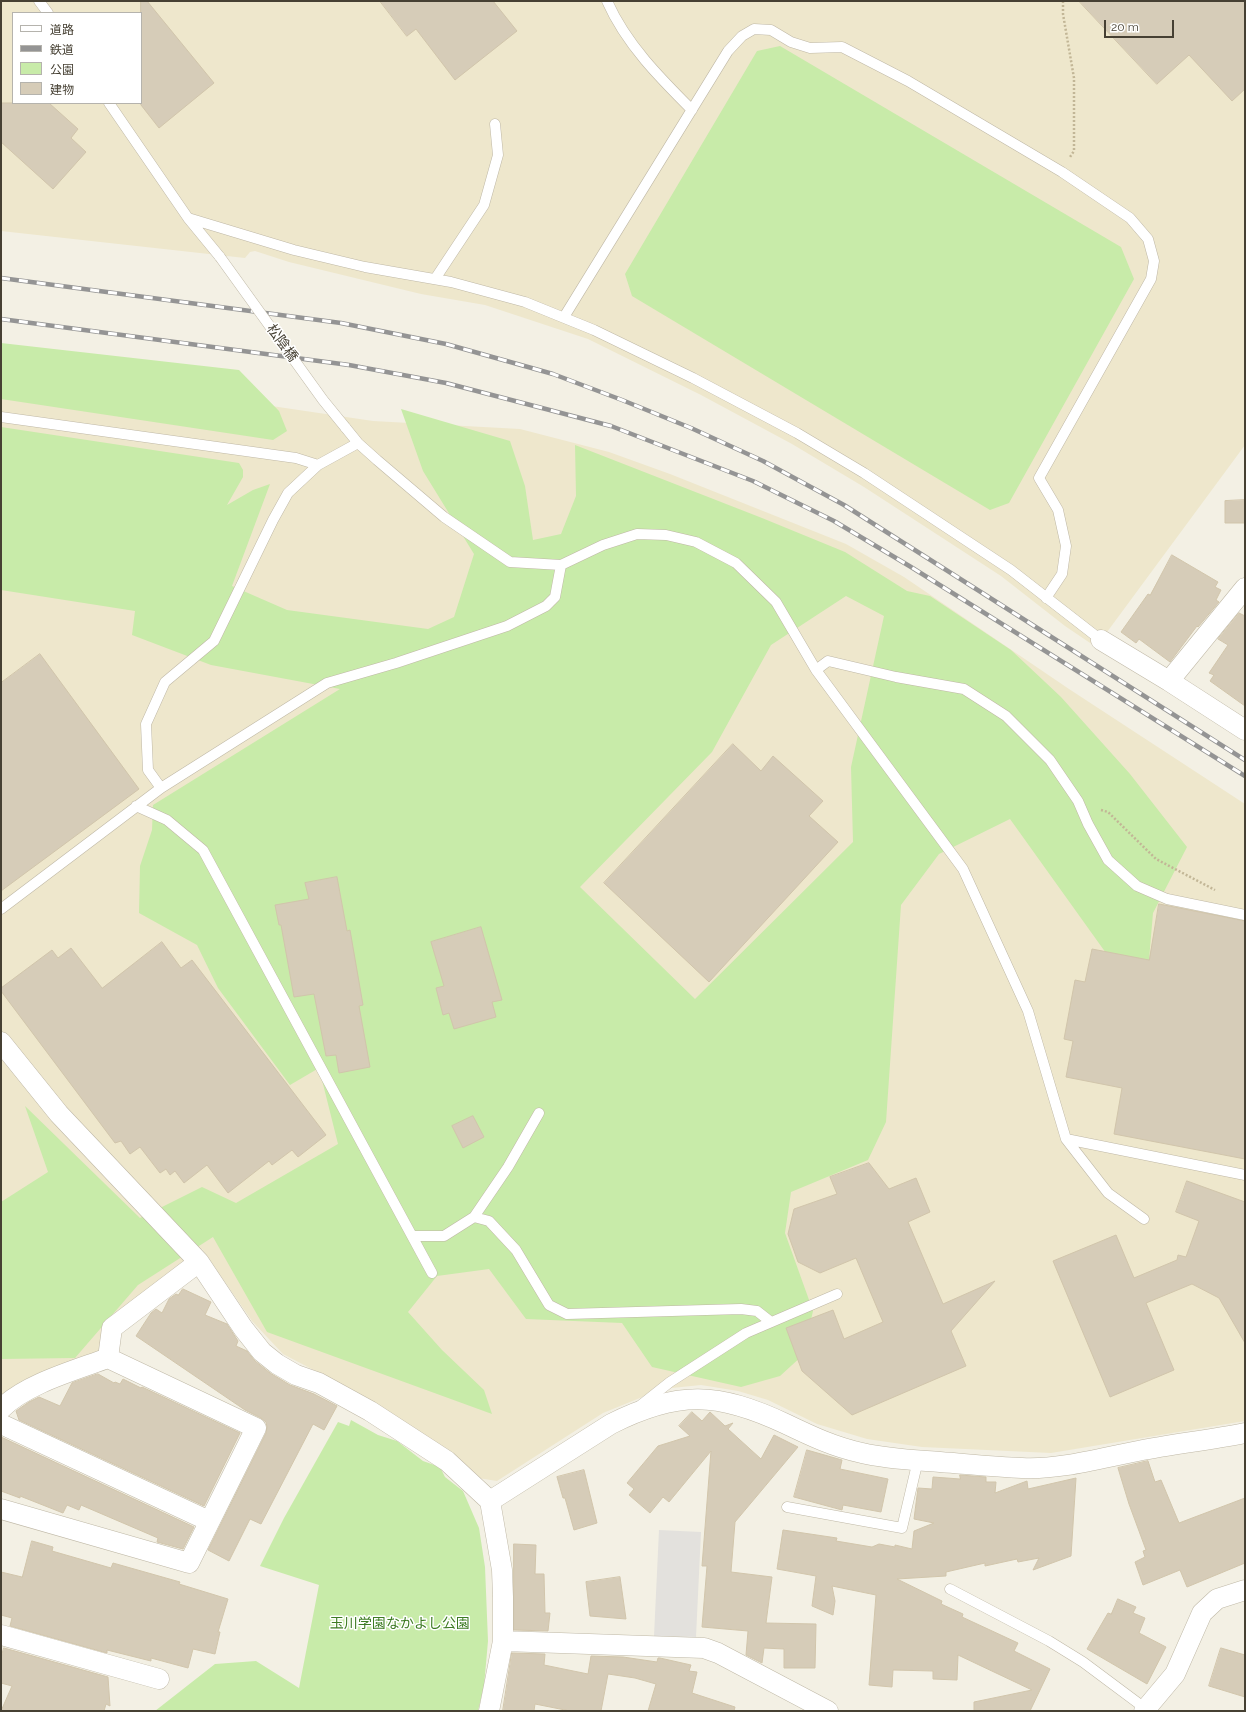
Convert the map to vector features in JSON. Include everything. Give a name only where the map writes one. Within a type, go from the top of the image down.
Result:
[{"type":"street","points":[[1169,681],[1245,588]]},
{"type":"street","points":[[1101,640],[1169,681],[1245,730]]},
{"type":"street","points":[[1,1042],[59,1114],[199,1262],[243,1328],[262,1352],[277,1364],[296,1375],[319,1383],[376,1415],[447,1462],[490,1501],[502,1570],[504,1597],[503,1641],[489,1711]]},
{"type":"street","points":[[108,1358],[112,1328],[199,1262]]},
{"type":"street","points":[[1,1409],[6,1403],[40,1383],[108,1358],[256,1428],[189,1563],[1,1509]]},
{"type":"street","points":[[490,1501],[557,1457],[626,1416],[664,1402],[697,1398],[712,1399],[745,1407],[835,1446],[863,1454],[1023,1468],[1052,1467],[1152,1448],[1245,1434]]},
{"type":"street","points":[[1,1424],[209,1521]]},
{"type":"street","points":[[1145,1710],[1175,1674],[1202,1613],[1217,1599],[1245,1590]]},
{"type":"street","points":[[1,1635],[159,1679]]},
{"type":"street","points":[[503,1641],[704,1648],[718,1653],[828,1711]]},
{"type":"lane","points":[[39,1],[47,12]]},
{"type":"lane","points":[[607,1],[613,15],[651,68],[692,110]]},
{"type":"lane","points":[[564,317],[728,51],[742,36],[754,29],[771,30],[791,42],[810,48],[842,48],[908,81],[1062,172],[1130,218],[1148,240],[1154,262],[1151,279],[1039,478],[1058,510],[1066,546],[1062,574],[1046,598]]},
{"type":"lane","name":"松陰橋","points":[[111,104],[188,218],[220,257],[323,400],[358,443],[444,517],[510,562],[560,565]]},
{"type":"lane","points":[[435,279],[484,204],[498,155],[495,124]]},
{"type":"lane","points":[[188,218],[294,250],[365,267],[435,279],[525,302],[594,330],[797,433],[864,474],[1004,566],[1101,640]]},
{"type":"lane","points":[[1,417],[296,458],[318,465]]},
{"type":"lane","points":[[161,788],[148,770],[146,724],[165,682],[214,641],[273,520],[288,493],[318,465],[358,443]]},
{"type":"lane","points":[[1,909],[161,788],[327,683],[396,663],[507,626],[546,606],[555,597],[560,565],[603,545],[637,534],[666,535],[696,542],[736,563],[776,602],[816,670],[963,869],[1028,1011],[1066,1139],[1108,1193],[1144,1219]]},
{"type":"lane","points":[[816,670],[828,661],[896,677],[964,689],[1006,716],[1050,760],[1078,801],[1088,824],[1108,860],[1137,886],[1167,899],[1245,915]]},
{"type":"lane","points":[[136,806],[167,820],[203,850],[432,1273]]},
{"type":"lane","points":[[412,1236],[444,1236],[474,1217],[508,1167],[539,1113]]},
{"type":"lane","points":[[1066,1139],[1245,1175]]},
{"type":"lane","points":[[474,1217],[489,1221],[511,1244],[549,1305],[566,1314],[742,1309],[756,1311],[771,1322]]},
{"type":"lane","points":[[626,1416],[670,1382],[746,1333],[837,1294]]},
{"type":"lane","points":[[787,1507],[902,1528],[918,1460]]},
{"type":"lane","points":[[950,1589],[1049,1641],[1083,1662],[1145,1710]]},
{"type":"path","points":[[1062,172],[1074,151],[1074,78],[1063,14],[1063,1]]},
{"type":"path","points":[[1078,801],[1108,812],[1156,859],[1235,900],[1232,912]]},
{"type":"shaded area","points":[[1,1],[1245,1],[1245,445],[1096,647],[1065,626],[1001,576],[864,487],[792,444],[701,395],[588,339],[485,305],[421,294],[289,262],[255,251],[250,252],[245,258],[1,231]]},
{"type":"shaded area","points":[[1,366],[373,421],[520,429],[609,452],[670,474],[846,544],[904,577],[1069,689],[1245,804],[1245,1421],[1051,1453],[922,1447],[867,1439],[817,1424],[768,1400],[738,1391],[701,1385],[662,1389],[603,1413],[497,1481],[478,1478],[448,1454],[367,1398],[283,1354],[252,1321],[202,1249],[104,1324],[98,1353],[1,1403]]},
{"type":"shaded area","points":[[659,1530],[701,1532],[696,1637],[654,1636]]},
{"type":"green space","points":[[780,46],[1121,247],[1134,279],[1009,503],[990,510],[632,296],[625,274],[757,51]]},
{"type":"green space","points":[[1,343],[239,370],[279,411],[287,431],[273,440],[1,399]]},
{"type":"green space","points":[[401,409],[510,441],[525,486],[533,540],[561,534],[576,496],[575,445],[845,552],[907,591],[930,596],[1011,650],[1061,697],[1130,774],[1187,847],[1153,913],[1149,960],[1121,974],[1010,819],[939,854],[901,905],[886,1122],[868,1160],[791,1192],[785,1233],[813,1311],[803,1355],[780,1376],[741,1387],[652,1367],[622,1323],[526,1319],[489,1269],[437,1276],[408,1312],[442,1350],[484,1390],[492,1414],[267,1332],[213,1237],[138,1285],[75,1358],[1,1359],[1,1202],[48,1172],[25,1106],[140,1218],[202,1187],[236,1203],[338,1144],[319,1068],[290,1085],[218,988],[197,945],[139,913],[140,866],[152,830],[153,805],[340,689],[211,665],[132,635],[135,611],[1,590],[1,427],[239,463],[243,470],[243,477],[227,505],[253,490],[270,484],[232,586],[287,610],[428,629],[454,617],[474,554],[423,471]],"holes":[[[846,596],[884,616],[851,767],[853,842],[695,999],[580,887],[712,752],[771,645]]]},
{"type":"green space","name":"玉川学園なかよし公園","points":[[351,1420],[378,1435],[397,1441],[423,1461],[440,1467],[445,1477],[463,1491],[479,1528],[485,1567],[488,1641],[484,1686],[478,1711],[155,1711],[215,1664],[256,1661],[299,1688],[319,1585],[260,1566],[284,1518],[338,1422],[349,1426]]},
{"type":"building","points":[[141,1],[147,1],[214,83],[159,128],[141,105]]},
{"type":"building","points":[[380,1],[493,1],[517,31],[455,80],[416,29],[407,36]]},
{"type":"building","points":[[1079,1],[1245,1],[1245,89],[1232,101],[1189,55],[1157,84]]},
{"type":"building","points":[[1,103],[50,104],[78,129],[71,138],[86,152],[53,189],[1,142]]},
{"type":"building","points":[[1245,500],[1245,523],[1225,523],[1225,501]]},
{"type":"building","points":[[1172,555],[1218,582],[1215,587],[1221,590],[1216,600],[1219,602],[1198,627],[1197,626],[1170,662],[1139,639],[1136,643],[1121,632],[1148,594],[1150,595]]},
{"type":"building","points":[[1239,613],[1245,616],[1245,706],[1210,681],[1214,675],[1209,673],[1228,645],[1218,639]]},
{"type":"building","points":[[40,654],[139,789],[1,891],[1,683]]},
{"type":"building","points":[[733,744],[761,771],[773,756],[823,801],[809,816],[838,842],[709,982],[604,883]]},
{"type":"building","points":[[337,877],[347,931],[350,930],[363,1005],[359,1006],[370,1067],[339,1073],[336,1055],[326,1056],[314,994],[294,997],[281,925],[279,925],[275,905],[309,899],[305,883]]},
{"type":"building","points":[[1159,904],[1245,921],[1245,1159],[1114,1134],[1122,1088],[1066,1077],[1073,1041],[1064,1039],[1075,980],[1085,982],[1092,949],[1149,960]]},
{"type":"building","points":[[481,927],[502,1000],[492,1002],[496,1017],[454,1029],[449,1013],[443,1015],[436,988],[444,986],[431,942]]},
{"type":"building","points":[[162,942],[181,968],[192,960],[326,1135],[298,1157],[292,1150],[272,1165],[269,1161],[228,1193],[207,1165],[184,1183],[175,1171],[170,1175],[166,1169],[160,1173],[140,1147],[130,1154],[121,1141],[115,1143],[1,991],[1,988],[52,950],[58,958],[71,948],[102,988]]},
{"type":"building","points":[[473,1116],[484,1137],[463,1148],[452,1126]]},
{"type":"building","points":[[869,1163],[889,1189],[916,1178],[930,1212],[908,1222],[943,1304],[995,1281],[951,1331],[966,1366],[852,1415],[802,1371],[786,1328],[833,1310],[844,1339],[883,1322],[856,1258],[820,1273],[798,1262],[788,1234],[794,1209],[837,1194],[830,1177]]},
{"type":"building","points":[[1187,1181],[1245,1202],[1245,1343],[1219,1298],[1192,1284],[1146,1303],[1174,1370],[1110,1397],[1053,1261],[1116,1235],[1134,1278],[1177,1260],[1178,1255],[1186,1257],[1199,1221],[1176,1212]]},
{"type":"building","points":[[183,1289],[211,1302],[205,1315],[227,1324],[238,1341],[236,1346],[247,1351],[255,1361],[270,1373],[290,1385],[314,1394],[337,1406],[324,1430],[313,1424],[261,1524],[250,1519],[229,1561],[208,1550],[266,1433],[267,1427],[266,1422],[261,1418],[245,1410],[136,1336],[151,1313],[156,1309],[162,1313],[169,1299],[176,1294],[178,1295]]},
{"type":"building","points":[[98,1374],[114,1383],[120,1384],[123,1379],[240,1433],[204,1506],[19,1420],[16,1411],[29,1402],[39,1397],[60,1406],[72,1383]]},
{"type":"building","points":[[692,1412],[702,1421],[710,1412],[725,1426],[733,1423],[728,1429],[761,1459],[774,1435],[798,1447],[735,1522],[731,1572],[772,1577],[766,1623],[816,1624],[815,1668],[784,1668],[784,1649],[764,1648],[762,1663],[746,1655],[748,1631],[702,1627],[707,1566],[702,1566],[711,1451],[669,1502],[663,1497],[650,1513],[629,1495],[634,1489],[627,1483],[658,1446],[690,1436],[679,1426]]},
{"type":"building","points":[[1,1437],[194,1527],[183,1549],[157,1542],[158,1538],[81,1505],[79,1510],[67,1505],[63,1513],[20,1496],[20,1498],[1,1491]]},
{"type":"building","points":[[807,1450],[842,1460],[840,1469],[888,1479],[881,1512],[843,1505],[842,1510],[794,1497]]},
{"type":"building","points":[[1148,1461],[1155,1482],[1161,1480],[1179,1523],[1245,1498],[1245,1563],[1187,1587],[1180,1570],[1143,1585],[1135,1562],[1145,1557],[1143,1551],[1146,1550],[1129,1504],[1118,1468]]},
{"type":"building","points":[[584,1470],[597,1523],[574,1530],[565,1498],[563,1498],[557,1477]]},
{"type":"building","points":[[960,1475],[986,1477],[986,1482],[996,1482],[995,1493],[1027,1481],[1028,1489],[1076,1478],[1071,1556],[1033,1570],[1039,1558],[1018,1562],[1017,1559],[985,1566],[985,1563],[946,1572],[946,1576],[897,1579],[942,1601],[941,1604],[963,1614],[962,1617],[1018,1643],[1014,1651],[1050,1669],[1030,1711],[974,1711],[974,1702],[1032,1690],[958,1655],[957,1680],[933,1679],[933,1671],[893,1670],[892,1687],[869,1685],[876,1595],[832,1586],[835,1601],[833,1615],[812,1606],[816,1576],[777,1569],[783,1530],[837,1538],[836,1541],[872,1547],[879,1544],[895,1547],[895,1545],[912,1549],[914,1531],[934,1523],[914,1519],[918,1488],[932,1489],[933,1477],[960,1479]]},
{"type":"building","points":[[32,1541],[53,1547],[52,1551],[111,1568],[113,1563],[180,1582],[179,1584],[228,1599],[218,1632],[220,1632],[215,1654],[193,1649],[188,1668],[151,1658],[151,1661],[107,1650],[107,1653],[10,1626],[12,1618],[1,1615],[1,1572],[22,1577]]},
{"type":"building","points":[[514,1544],[536,1545],[535,1574],[544,1574],[545,1613],[550,1613],[548,1631],[514,1630]]},
{"type":"building","points":[[620,1577],[626,1619],[590,1616],[586,1582]]},
{"type":"building","points":[[1118,1599],[1136,1607],[1133,1613],[1145,1618],[1139,1633],[1166,1647],[1147,1684],[1087,1649],[1108,1613],[1111,1614]]},
{"type":"building","points":[[4,1648],[108,1677],[110,1706],[106,1704],[104,1711],[1,1711],[12,1686],[1,1683],[1,1658]]},
{"type":"building","points":[[1221,1648],[1245,1655],[1245,1697],[1209,1686]]},
{"type":"building","points":[[512,1653],[545,1654],[544,1665],[588,1674],[591,1656],[623,1657],[657,1662],[658,1658],[660,1658],[691,1665],[689,1671],[697,1672],[692,1693],[735,1707],[734,1711],[648,1711],[656,1684],[635,1678],[608,1674],[601,1711],[570,1711],[535,1704],[534,1711],[503,1711]]},
{"type":"railway","points":[[1,278],[341,323],[446,344],[553,374],[622,400],[691,428],[763,461],[844,505],[1245,760]]},
{"type":"railway","points":[[1,319],[349,365],[446,383],[611,426],[753,481],[834,521],[911,567],[1245,776]]}]
